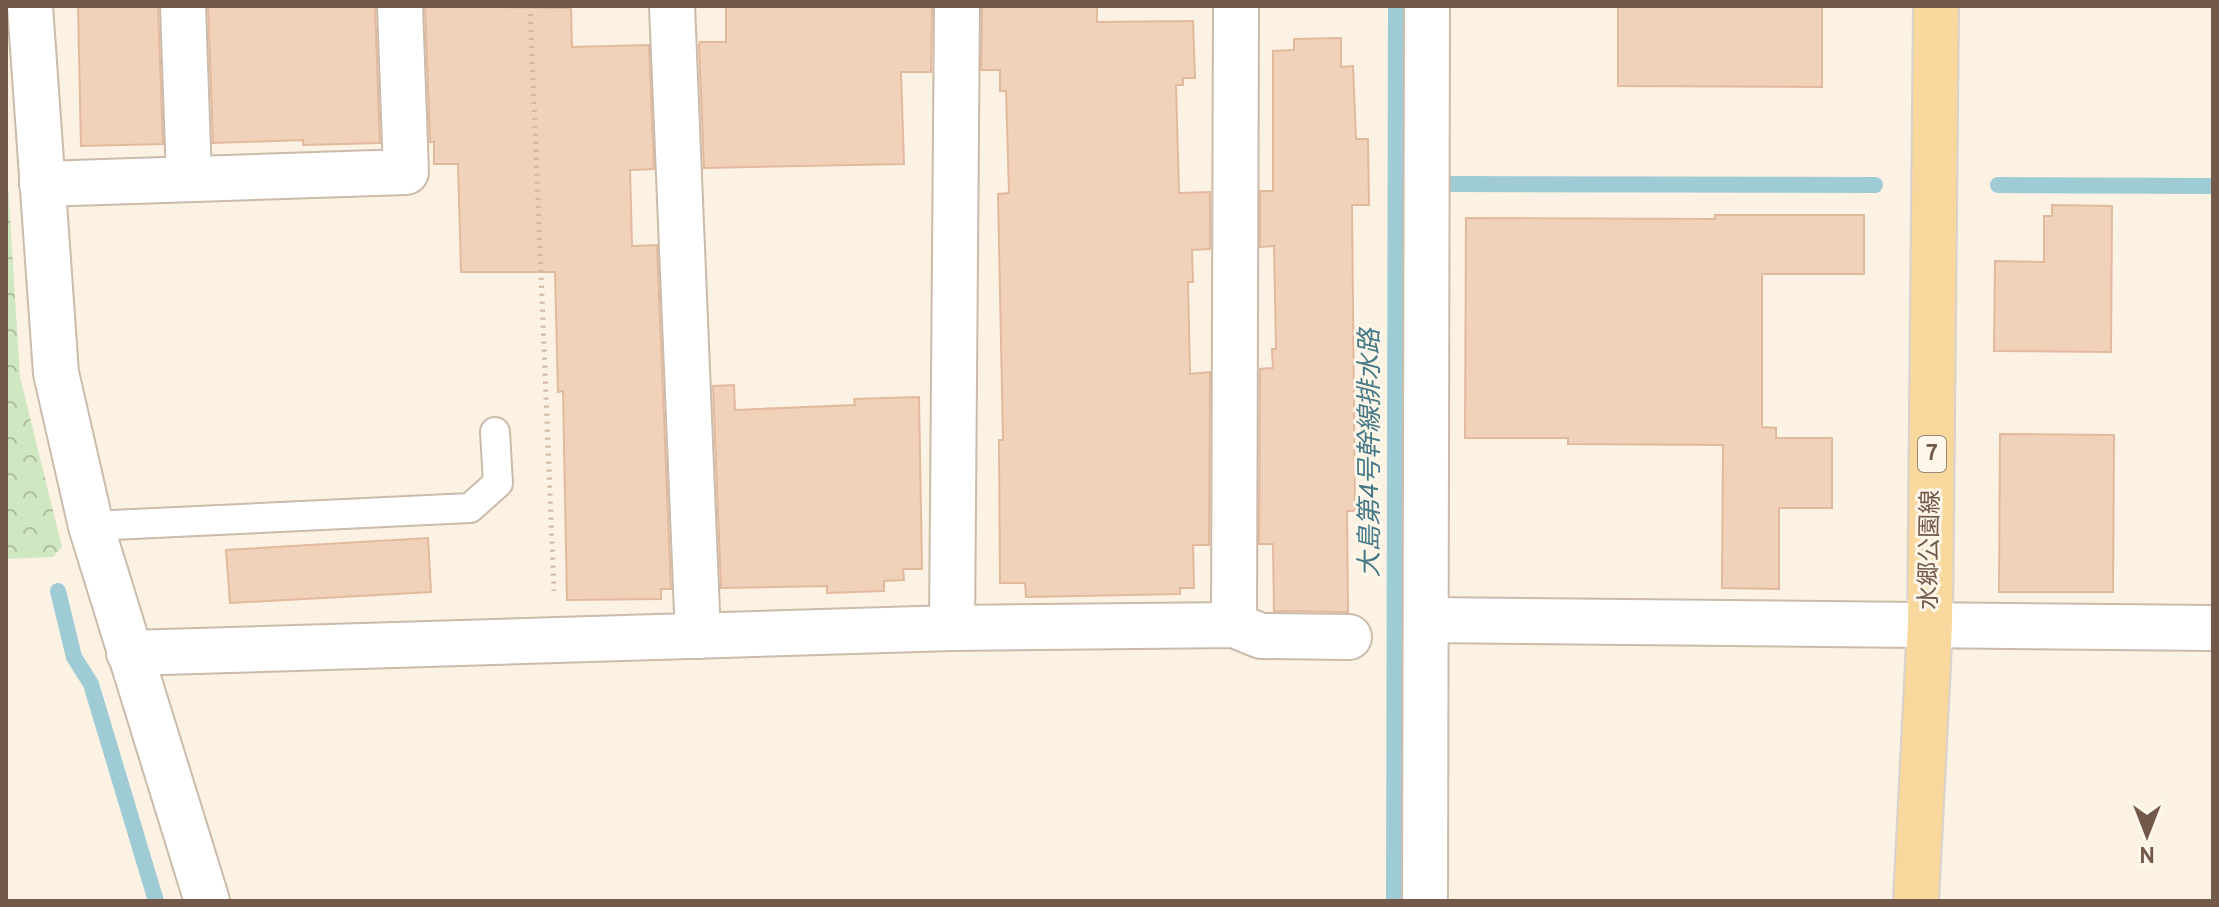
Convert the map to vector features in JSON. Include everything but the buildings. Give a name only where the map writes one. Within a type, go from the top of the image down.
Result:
[{"type":"main road","name":"水郷公園線","points":[[1916,901],[1930,624],[1936,6]]},
{"type":"street","points":[[30,6],[56,373],[91,526],[207,901]]},
{"type":"street","points":[[183,6],[189,179]]},
{"type":"street","points":[[42,184],[406,172],[400,6]]},
{"type":"street","points":[[672,6],[698,636]]},
{"type":"street","points":[[952,628],[957,6]]},
{"type":"street","points":[[1234,625],[1236,6]]},
{"type":"street","points":[[1425,901],[1427,6]]},
{"type":"street","points":[[1427,620],[2213,628]]},
{"type":"street","points":[[129,653],[952,628],[1234,625],[1261,636],[1349,637]]},
{"type":"lane","points":[[91,526],[470,508],[498,483],[495,432]]},
{"type":"path","points":[[530,6],[556,640]]},
{"type":"green space","points":[[6,154],[20,377],[62,547],[53,557],[6,559]]},
{"type":"waterway","name":"大島第4号幹線排水路","points":[[1394,901],[1396,6]]},
{"type":"waterway","points":[[1445,184],[1875,185]]},
{"type":"waterway","points":[[1998,185],[2213,186]]},
{"type":"waterway","points":[[58,591],[74,657],[91,684],[156,901]]}]
